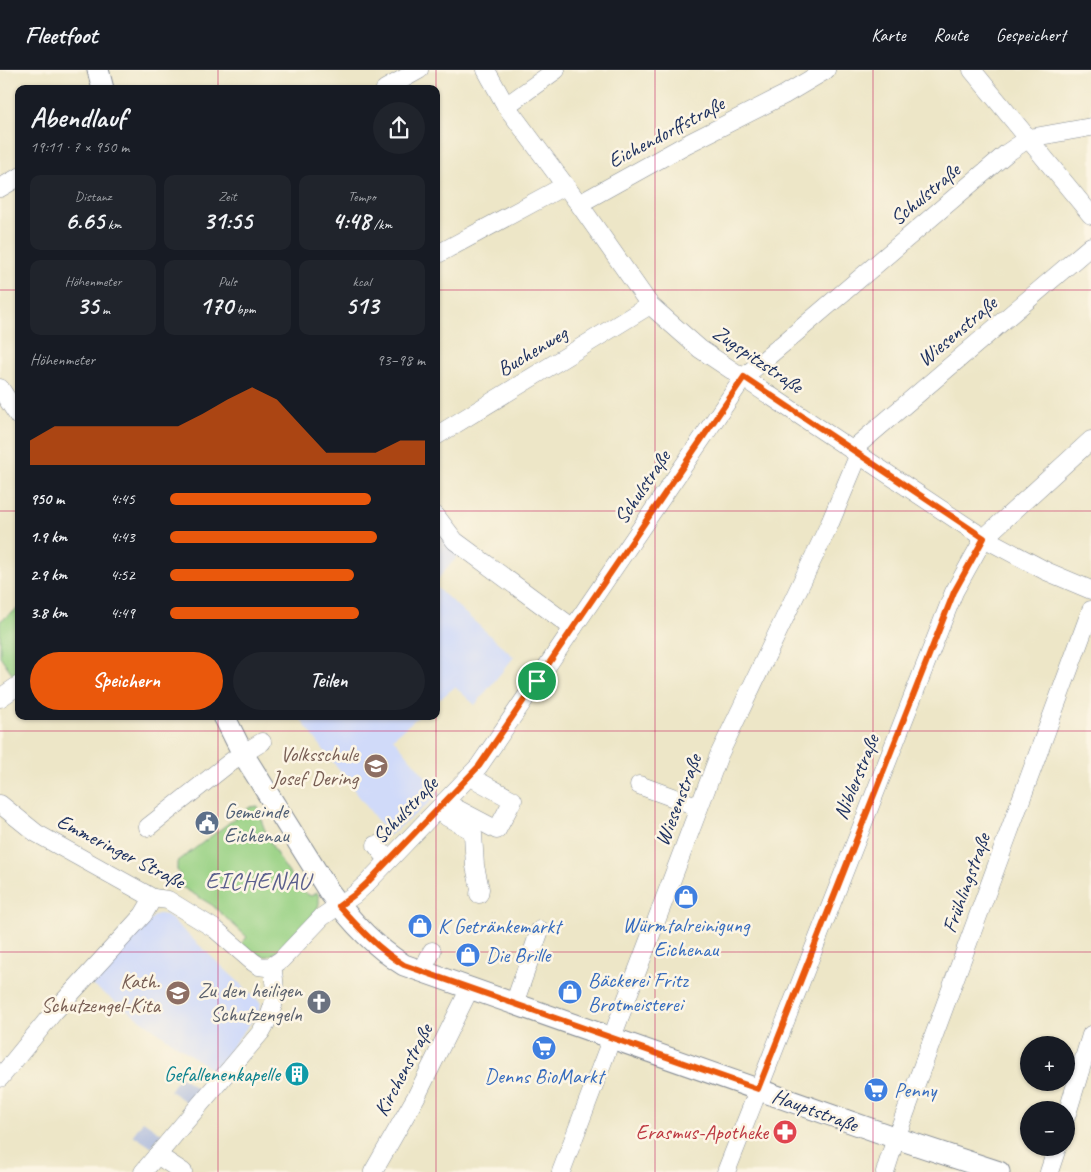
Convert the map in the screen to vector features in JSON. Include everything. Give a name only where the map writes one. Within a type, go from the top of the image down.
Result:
[{"type":"main road","points":[[98,70],[102,85]]},
{"type":"main road","name":"Hauptstraße","points":[[226,720],[243,754],[339,906],[363,933],[404,965],[612,1039],[662,1048],[758,1089],[896,1138],[1000,1172]]},
{"type":"street","points":[[391,85],[419,70]]},
{"type":"street","name":"Zugspitzstraße","points":[[486,70],[506,106],[564,186],[580,204],[650,305],[700,349],[984,538],[1046,571],[1091,590]]},
{"type":"street","points":[[506,106],[556,70]]},
{"type":"street","name":"Eichendorffstraße","points":[[580,204],[687,144],[784,95],[826,70]]},
{"type":"street","points":[[972,70],[1091,215]]},
{"type":"street","points":[[1029,138],[1091,127]]},
{"type":"street","name":"Schulstraße","points":[[339,906],[354,895],[479,766],[744,377],[1007,153],[1029,138]]},
{"type":"street","points":[[0,188],[15,179]]},
{"type":"street","points":[[440,253],[564,186]]},
{"type":"street","name":"Wiesenstraße","points":[[561,1172],[578,1111],[612,1039],[718,755],[830,523],[855,452],[1091,246]]},
{"type":"street","name":"Buchenweg","points":[[440,434],[650,305]]},
{"type":"street","points":[[0,388],[15,411]]},
{"type":"street","name":"Niblerstraße","points":[[726,1172],[954,592],[984,538],[1091,440]]},
{"type":"street","points":[[440,521],[455,542],[574,628]]},
{"type":"street","name":"Frühlingstraße","points":[[885,1172],[1091,610]]},
{"type":"street","points":[[0,698],[15,688]]},
{"type":"street","points":[[148,827],[233,760],[262,742]]},
{"type":"street","points":[[440,806],[482,822],[497,830],[513,800],[469,776]]},
{"type":"street","points":[[639,785],[699,807]]},
{"type":"street","points":[[440,806],[473,834],[474,866],[480,889],[479,894]]},
{"type":"street","name":"Emmeringer Straße","points":[[2,809],[117,886],[153,898],[168,900],[215,930],[252,962],[259,966],[272,966]]},
{"type":"street","points":[[482,822],[483,851]]},
{"type":"street","points":[[376,845],[388,860]]},
{"type":"street","points":[[1,1074],[53,1013],[143,915],[153,898]]},
{"type":"street","points":[[143,1172],[261,1032],[273,1009],[275,984],[272,966],[281,960],[322,917],[339,906]]},
{"type":"street","points":[[514,1004],[540,930]]},
{"type":"street","points":[[422,971],[432,950]]},
{"type":"street","name":"Kirchenstraße","points":[[373,1172],[416,1097],[470,988]]},
{"type":"street","points":[[1071,1101],[1091,1036]]},
{"type":"street","points":[[157,1155],[183,1172]]},
{"type":"street","points":[[1049,1172],[1054,1156]]},
{"type":"shaded area","points":[[440,531],[458,556],[440,576]]},
{"type":"shaded area","points":[[440,591],[514,657],[475,705],[455,687],[440,699]]},
{"type":"shaded area","name":"Volksschule Josef Dering","points":[[301,720],[414,720],[393,738],[440,794],[389,836]]},
{"type":"shaded area","name":"Kath. Schutzengel-Kita","points":[[158,914],[167,915],[261,1003],[259,1012],[213,1071],[92,985],[154,916]]},
{"type":"shaded area","points":[[180,1076],[199,1090],[188,1103],[170,1091]]},
{"type":"shaded area","points":[[143,1121],[162,1134],[151,1147],[133,1135]]},
{"type":"green space","points":[[15,611],[15,678],[0,656],[0,621]]},
{"type":"green space","points":[[258,806],[264,829],[283,865],[307,894],[311,896],[317,892],[319,898],[318,907],[310,919],[280,949],[269,956],[261,956],[254,953],[241,944],[247,937],[212,905],[177,884],[180,875],[177,870],[177,862],[250,807]]},
{"type":"place","name":"Volksschule Josef Dering","points":[[376,766]]},
{"type":"place","name":"Gemeinde Eichenau","points":[[207,823]]},
{"type":"place","name":"Würmtalreinigung Eichenau","points":[[686,897]]},
{"type":"place","name":"K Getränkemarkt","points":[[420,926]]},
{"type":"place","name":"Die Brille","points":[[468,955]]},
{"type":"place","name":"Bäckerei Fritz Brotmeisterei","points":[[570,992]]},
{"type":"place","name":"Kath. Schutzengel-Kita","points":[[178,993]]},
{"type":"place","name":"Zu den heiligen Schutzengeln","points":[[319,1002]]},
{"type":"place","name":"Denns BioMarkt","points":[[544,1048]]},
{"type":"place","name":"Gefallenenkapelle","points":[[297,1074]]},
{"type":"place","name":"Penny","points":[[876,1090]]},
{"type":"place","name":"Erasmus-Apotheke","points":[[785,1132]]},
{"type":"district","name":"EICHENAU","points":[[258,881]]},
{"type":"route","points":[[744,377],[984,538],[954,592],[758,1089],[404,965],[363,933],[339,906],[366,884],[479,766],[537,681],[744,377]]}]
